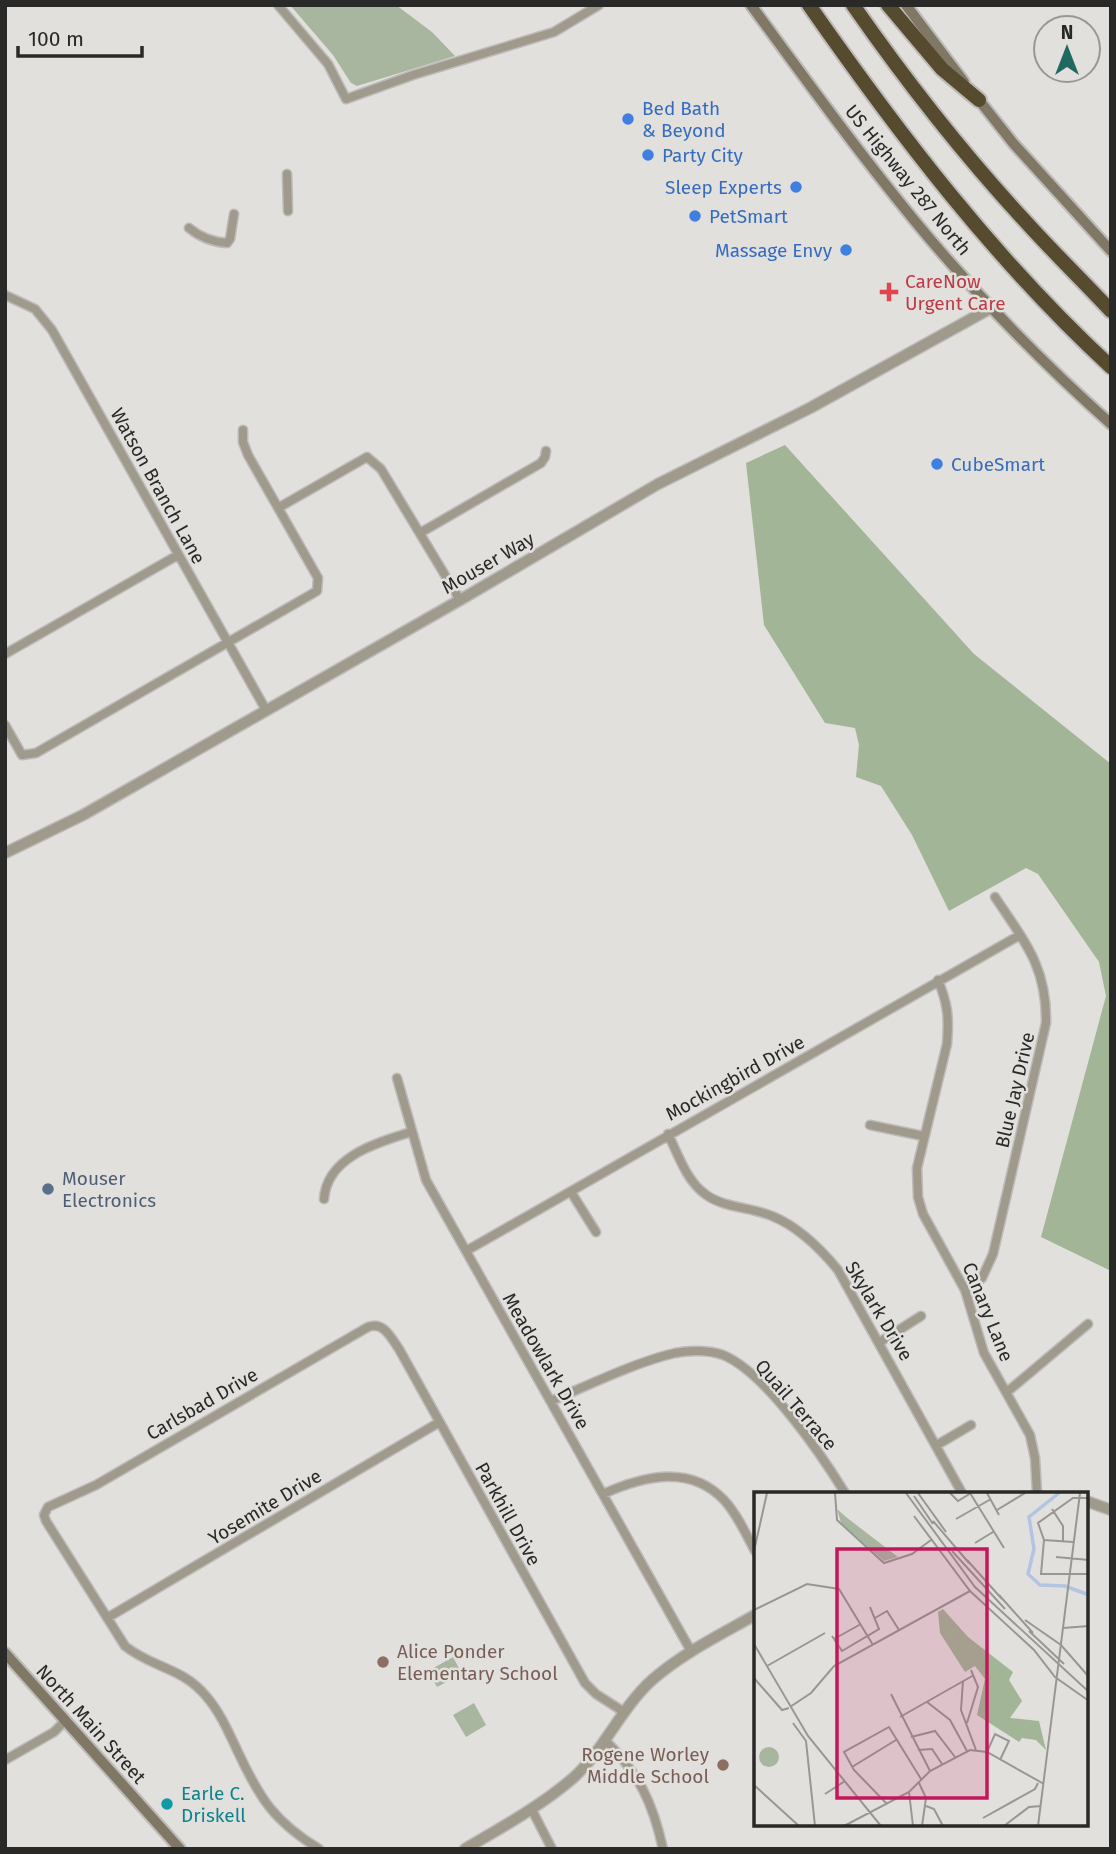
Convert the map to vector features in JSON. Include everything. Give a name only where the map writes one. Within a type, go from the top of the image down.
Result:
[{"type":"highway","points":[[809,5],[898,130],[962,210],[1057,315],[1111,367]]},
{"type":"highway","points":[[853,5],[919,96],[969,157],[1026,223],[1111,311]]},
{"type":"highway","points":[[888,5],[942,69],[979,100]]},
{"type":"main road","name":"US Highway 287 North","points":[[751,5],[857,148],[928,237],[991,308],[1111,424]]},
{"type":"main road","points":[[906,5],[1013,143],[1111,251]]},
{"type":"main road","name":"North Main Street","points":[[5,1653],[180,1849]]},
{"type":"street","points":[[278,5],[328,64],[346,99],[413,75],[554,32],[599,5]]},
{"type":"street","points":[[287,174],[288,211]]},
{"type":"street","points":[[189,228],[198,236],[227,243],[234,214]]},
{"type":"street","name":"Watson Branch Lane","points":[[5,295],[35,309],[48,324],[265,710]]},
{"type":"street","name":"Mouser Way","points":[[5,853],[83,815],[658,484],[810,408],[991,308]]},
{"type":"street","points":[[5,725],[22,755],[36,753],[313,594],[319,587],[318,578],[244,447],[243,430]]},
{"type":"street","points":[[420,533],[541,463],[546,451]]},
{"type":"street","points":[[278,508],[367,457],[381,469],[460,600]]},
{"type":"street","points":[[5,654],[178,555]]},
{"type":"street","name":"Blue Jay Drive","points":[[965,1290],[982,1278],[993,1254],[1046,1023],[1045,989],[1037,962],[995,897]]},
{"type":"street","name":"Mockingbird Drive","points":[[466,1251],[1020,935]]},
{"type":"street","name":"Canary Lane","points":[[938,980],[948,1005],[948,1034],[923,1136],[917,1171],[918,1197],[923,1214],[965,1290],[984,1353],[1030,1435],[1035,1458],[1037,1492]]},
{"type":"street","name":"Meadowlark Drive","points":[[397,1078],[426,1180],[691,1651]]},
{"type":"street","points":[[870,1125],[923,1136]]},
{"type":"street","points":[[324,1199],[328,1179],[342,1164],[369,1147],[411,1132]]},
{"type":"street","name":"Skylark Drive","points":[[668,1134],[688,1174],[706,1195],[771,1215],[795,1228],[820,1248],[838,1270],[880,1342],[961,1492]]},
{"type":"street","points":[[571,1192],[596,1232]]},
{"type":"street","points":[[880,1342],[921,1316]]},
{"type":"street","name":"Parkhill Drive","points":[[375,1324],[382,1326],[399,1349],[585,1683],[596,1694],[624,1712]]},
{"type":"street","name":"Carlsbad Drive","points":[[107,1618],[46,1521],[45,1511],[96,1485],[346,1338],[375,1324]]},
{"type":"street","points":[[1007,1392],[1088,1324]]},
{"type":"street","name":"Quail Terrace","points":[[551,1401],[676,1353],[712,1352],[738,1363],[756,1378],[788,1413],[844,1492]]},
{"type":"street","name":"Yosemite Drive","points":[[107,1618],[438,1423]]},
{"type":"street","points":[[937,1446],[971,1425]]},
{"type":"street","points":[[603,1494],[647,1477],[693,1479],[724,1499],[754,1549]]},
{"type":"street","points":[[1088,1503],[1111,1510]]},
{"type":"street","points":[[465,1849],[532,1810],[574,1777],[606,1741],[624,1712],[652,1681],[691,1651],[754,1616]]},
{"type":"street","points":[[107,1618],[125,1646],[135,1654],[195,1683],[209,1699],[229,1733],[266,1804],[281,1822],[319,1849]]},
{"type":"street","points":[[5,1760],[54,1732],[65,1721]]},
{"type":"street","points":[[606,1741],[627,1762],[649,1798],[663,1849]]},
{"type":"street","points":[[532,1810],[552,1849]]},
{"type":"green space","points":[[290,5],[396,5],[432,32],[455,56],[357,86],[351,83],[333,55]]},
{"type":"green space","points":[[785,445],[974,654],[1111,764],[1111,1271],[1041,1237],[1106,996],[1099,962],[1038,874],[1026,868],[949,911],[912,835],[881,786],[856,777],[859,745],[855,728],[825,723],[764,625],[746,463]]},
{"type":"green space","points":[[453,1657],[462,1674],[437,1687],[428,1671]]},
{"type":"green space","points":[[474,1703],[486,1725],[466,1737],[453,1715]]},
{"type":"place","name":"Bed Bath & Beyond","points":[[628,119]]},
{"type":"place","name":"Party City","points":[[648,155]]},
{"type":"place","name":"Sleep Experts","points":[[796,187]]},
{"type":"place","name":"PetSmart","points":[[695,216]]},
{"type":"place","name":"Massage Envy","points":[[846,250]]},
{"type":"place","name":"CareNow Urgent Care","points":[[889,292]]},
{"type":"place","name":"CubeSmart","points":[[937,464]]},
{"type":"place","name":"Mouser Electronics","points":[[48,1189]]},
{"type":"place","name":"Alice Ponder Elementary School","points":[[383,1662]]},
{"type":"place","name":"Rogene Worley Middle School","points":[[723,1765]]},
{"type":"place","name":"Earle C. Driskell","points":[[167,1804]]}]
